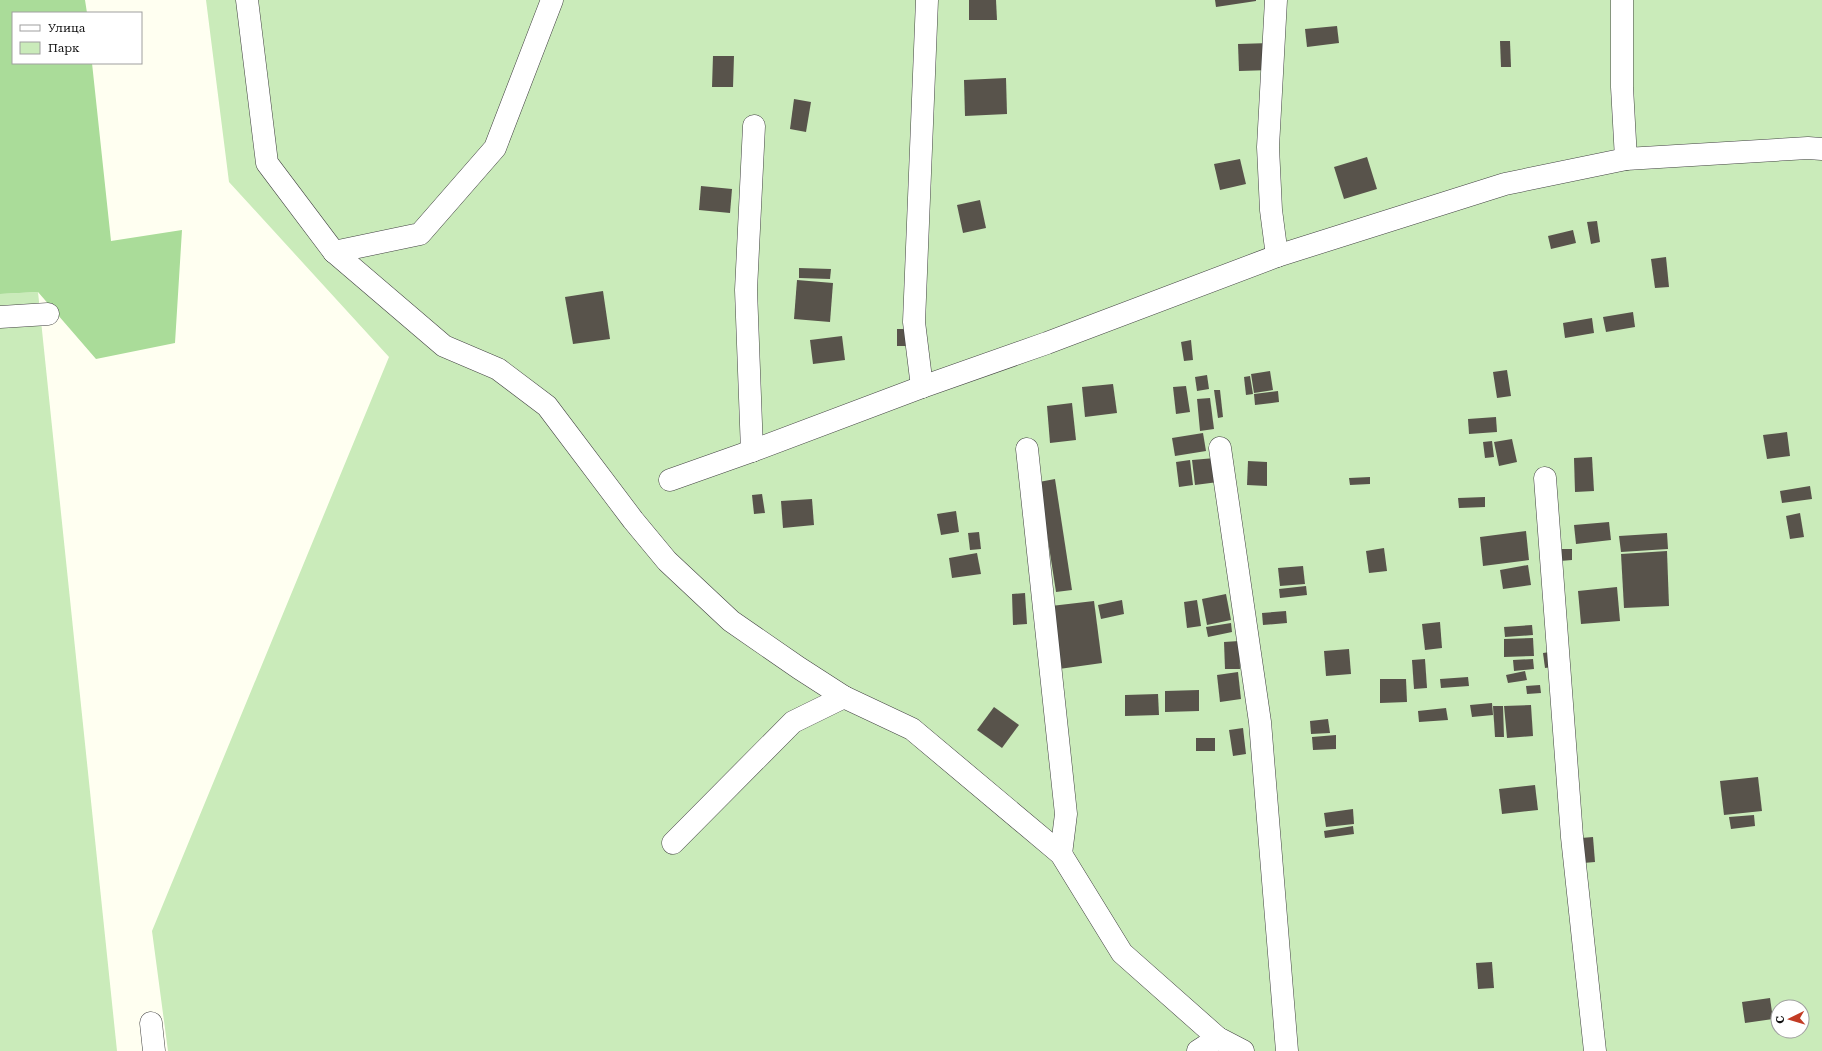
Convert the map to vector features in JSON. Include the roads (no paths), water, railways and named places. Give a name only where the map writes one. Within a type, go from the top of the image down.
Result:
[{"type":"street","points":[[247,0],[267,163],[334,252],[444,346],[498,369],[547,406],[633,520],[667,561],[731,621],[844,697],[912,728],[1061,854],[1122,953],[1218,1038],[1243,1051]]},
{"type":"street","points":[[334,252],[420,234],[490,154],[495,148],[552,0]]},
{"type":"street","points":[[922,387],[914,322],[928,0]]},
{"type":"street","points":[[1276,0],[1268,147],[1271,210],[1277,256]]},
{"type":"street","points":[[1622,0],[1622,86],[1626,159]]},
{"type":"street","points":[[752,451],[746,290],[754,126]]},
{"type":"street","points":[[670,480],[922,387],[1047,343],[1277,256],[1505,184],[1626,159],[1822,149]]},
{"type":"street","points":[[0,318],[48,314]]},
{"type":"street","points":[[1220,448],[1260,722],[1287,1051]]},
{"type":"street","points":[[1027,449],[1066,814],[1061,854]]},
{"type":"street","points":[[1545,478],[1572,836],[1595,1051]]},
{"type":"street","points":[[673,843],[793,722],[844,697]]},
{"type":"street","points":[[151,1023],[154,1051]]},
{"type":"street","points":[[1198,1051],[1218,1038]]}]
